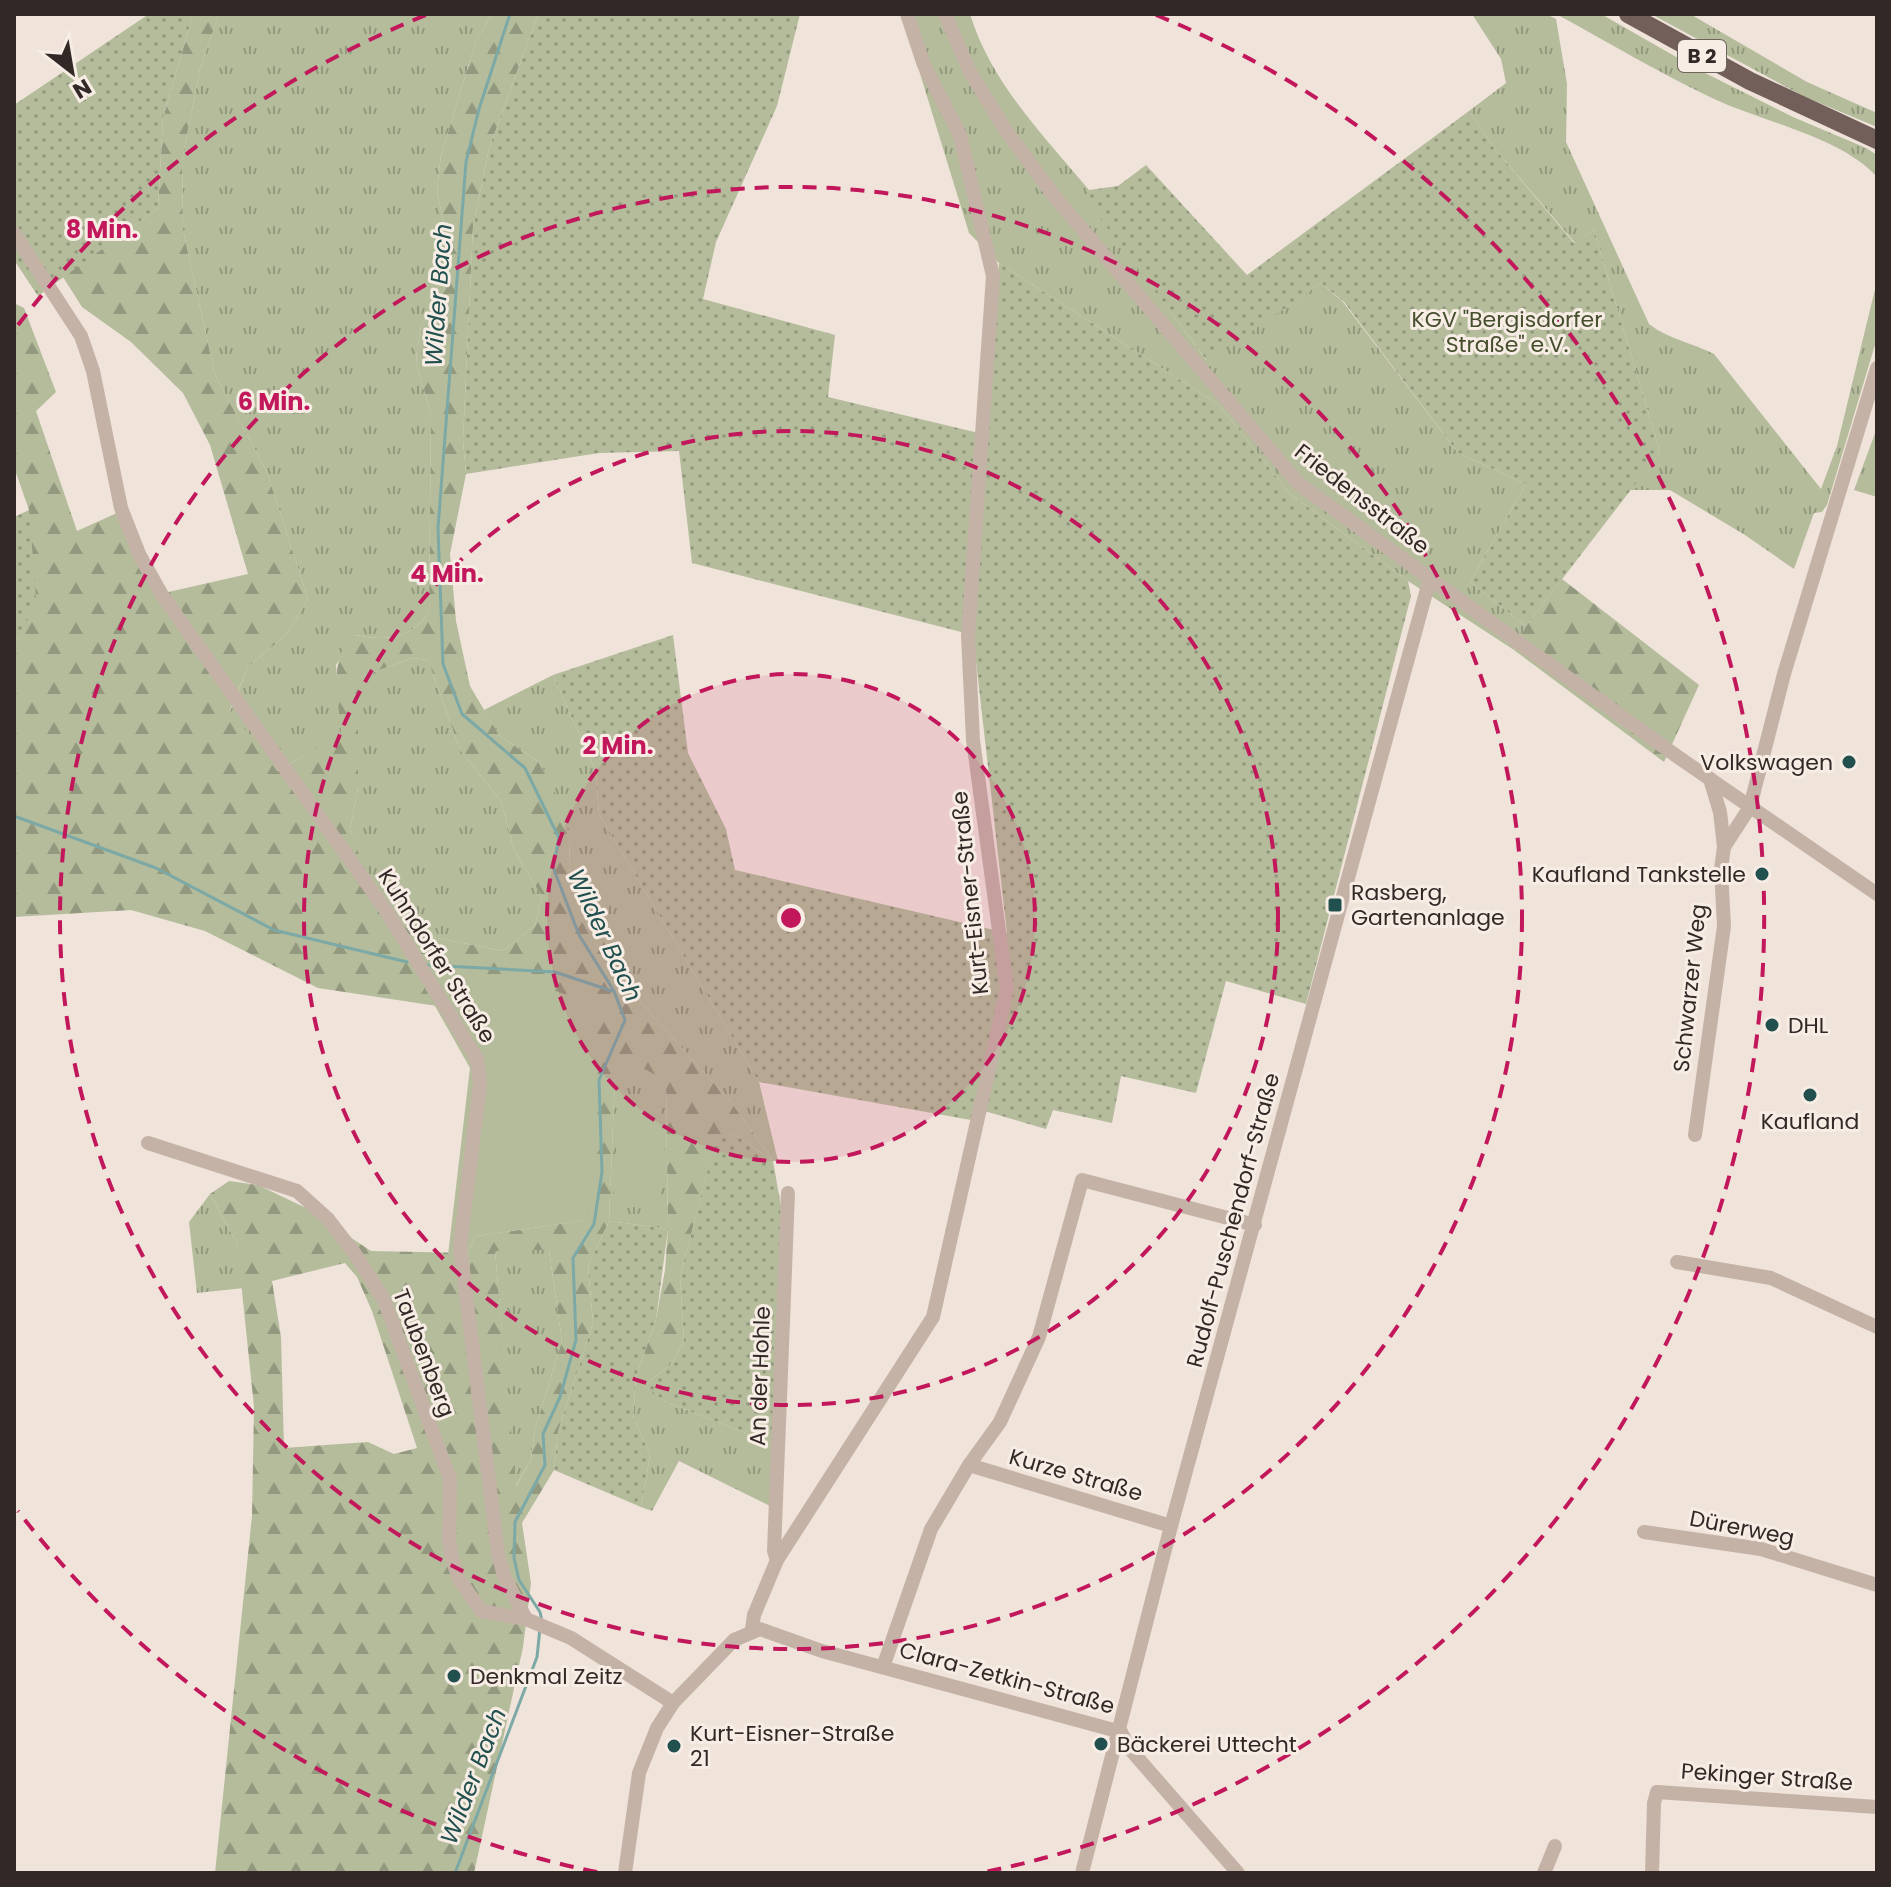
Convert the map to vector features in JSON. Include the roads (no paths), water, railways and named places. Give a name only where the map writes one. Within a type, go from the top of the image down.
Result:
[{"type":"main road","name":"B 2","points":[[1628,14],[1750,81],[1877,140]]},
{"type":"street","name":"Kurt-Eisner-Straße","points":[[752,1629],[754,1615],[777,1560],[933,1317],[1007,989],[973,740],[968,636],[993,276],[960,135],[936,92],[907,14]]},
{"type":"street","name":"Friedensstraße","points":[[945,14],[970,72],[1021,152],[1273,457],[1299,484],[1710,779],[1877,894]]},
{"type":"street","name":"Kuhndorfer Straße","points":[[14,233],[81,336],[93,371],[124,518],[162,595],[387,912],[477,1059],[480,1084],[460,1246],[498,1553],[504,1576],[535,1623]]},
{"type":"street","points":[[1724,847],[1750,807],[1784,674],[1877,368]]},
{"type":"street","name":"Rudolf-Puschendorf-Straße","points":[[1082,1873],[1121,1732],[1171,1526],[1430,578]]},
{"type":"street","name":"Schwarzer Weg","points":[[1695,1135],[1724,926],[1721,869],[1724,847],[1710,779]]},
{"type":"street","points":[[1722,828],[1737,809],[1750,807]]},
{"type":"street","name":"Taubenberg","points":[[148,1143],[297,1191],[328,1219],[384,1300],[404,1352],[432,1437],[450,1479],[449,1540],[459,1579],[481,1611],[535,1623]]},
{"type":"street","points":[[883,1667],[924,1546],[969,1465],[1000,1422],[1039,1337],[1082,1180],[1255,1225]]},
{"type":"street","name":"An der Hohle","points":[[777,1560],[774,1551],[788,1193]]},
{"type":"street","points":[[1677,1262],[1771,1278],[1877,1327]]},
{"type":"street","name":"Kurze Straße","points":[[969,1465],[1171,1526]]},
{"type":"street","name":"Dürerweg","points":[[1644,1532],[1761,1549],[1877,1585]]},
{"type":"street","points":[[535,1623],[584,1646],[673,1703]]},
{"type":"street","points":[[625,1873],[643,1758],[673,1703],[683,1697],[734,1640],[752,1629]]},
{"type":"street","name":"Clara-Zetkin-Straße","points":[[752,1629],[768,1630],[814,1649],[1121,1732],[1129,1748],[1238,1873]]},
{"type":"street","name":"Pekinger Straße","points":[[1652,1873],[1654,1794],[1877,1807]]},
{"type":"street","points":[[1544,1873],[1555,1846]]},
{"type":"waterway","name":"Wilder Bach","points":[[510,14],[479,109],[466,162],[438,528],[443,664],[462,714],[525,768],[559,838],[553,867],[579,935],[614,991],[625,1020],[599,1080],[602,1172],[594,1224],[573,1258],[576,1340],[560,1397],[543,1434],[545,1465],[515,1522],[514,1558],[519,1580],[540,1612],[542,1621]]},
{"type":"waterway","points":[[14,816],[156,868],[274,930],[407,962]]},
{"type":"waterway","points":[[427,965],[555,972],[612,991]]},
{"type":"waterway","name":"Wilder Bach","points":[[455,1873],[537,1657],[540,1628]]},
{"type":"place","name":"Volkswagen","points":[[1849,762]]},
{"type":"place","name":"Kaufland Tankstelle","points":[[1762,874]]},
{"type":"place","name":"Rasberg, Gartenanlage","points":[[1335,905]]},
{"type":"place","name":"DHL","points":[[1772,1025]]},
{"type":"place","name":"Kaufland","points":[[1810,1095]]},
{"type":"place","name":"Denkmal Zeitz","points":[[454,1676]]},
{"type":"place","name":"Bäckerei Uttecht","points":[[1101,1744]]},
{"type":"place","name":"Kurt-Eisner-Straße 21","points":[[674,1746]]},
{"type":"park label","name":"KGV \"Bergisdorfer Straße\" e.V.","points":[[1507,332]]}]
